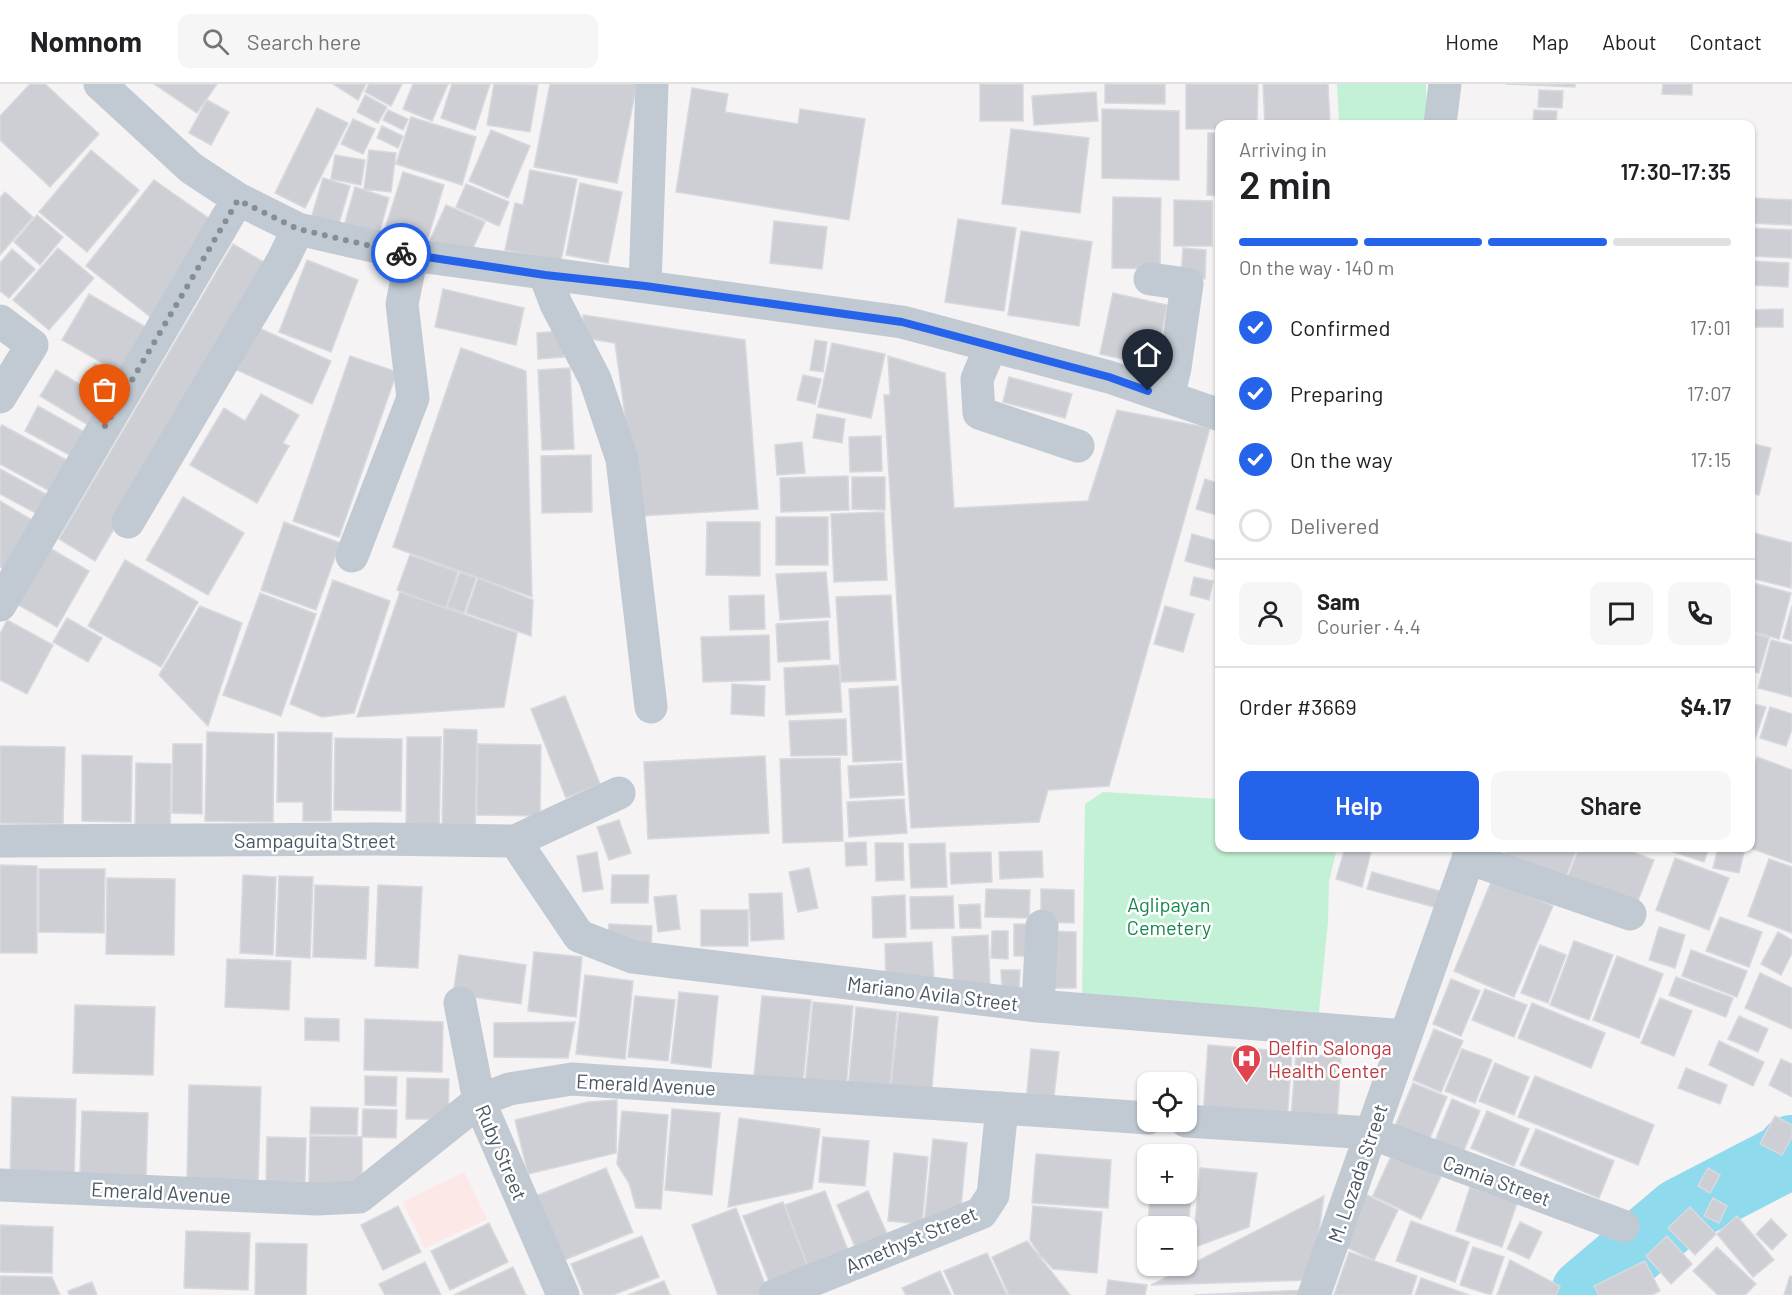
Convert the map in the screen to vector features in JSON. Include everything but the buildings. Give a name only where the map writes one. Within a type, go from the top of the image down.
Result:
[{"type":"street","points":[[100,84],[191,168],[238,200],[298,229],[412,255],[902,322],[1109,377],[1215,413]]},
{"type":"street","points":[[645,286],[652,84]]},
{"type":"street","points":[[1440,120],[1445,84]]},
{"type":"street","points":[[0,605],[238,200]]},
{"type":"street","points":[[128,522],[283,260],[298,229]]},
{"type":"street","points":[[352,556],[413,398],[402,304],[412,255]]},
{"type":"street","points":[[545,275],[556,304],[595,379],[622,459],[651,707]]},
{"type":"street","points":[[1150,279],[1188,284],[1175,368],[1168,397]]},
{"type":"street","points":[[0,321],[32,345],[0,397]]},
{"type":"street","points":[[991,346],[977,379],[979,413],[1078,446]]},
{"type":"street","name":"Sampaguita Street","points":[[0,841],[376,839],[515,841],[619,793]]},
{"type":"street","name":"Mariano Avila Street","points":[[515,841],[579,936],[633,957],[1038,1006],[1405,1036]]},
{"type":"street","points":[[1470,853],[1630,914]]},
{"type":"street","name":"M. Lozada Street","points":[[1314,1295],[1470,853]]},
{"type":"street","points":[[1038,1006],[1042,927]]},
{"type":"street","name":"Ruby Street","points":[[460,1003],[479,1101],[563,1295]]},
{"type":"street","name":"Emerald Avenue","points":[[0,1185],[317,1199],[359,1197],[479,1101],[509,1089],[572,1079],[1137,1117]]},
{"type":"street","name":"Amethyst Street","points":[[775,1295],[981,1213],[993,1195],[1002,1108]]},
{"type":"street","points":[[1197,1122],[1371,1132]]},
{"type":"street","name":"Camia Street","points":[[1371,1132],[1623,1226]]},
{"type":"shaded area","points":[[464,1172],[487,1219],[425,1248],[403,1202]]},
{"type":"green space","points":[[1337,84],[1426,84],[1427,120],[1339,120]]},
{"type":"green space","name":"Aglipayan Cemetery","points":[[1103,792],[1215,799],[1215,852],[1336,852],[1329,882],[1328,922],[1319,1012],[1082,995],[1085,804]]},
{"type":"waterway","points":[[1585,1292],[1680,1212],[1786,1157],[1792,1149]]},
{"type":"waterway","points":[[1582,1295],[1585,1292]]},
{"type":"way so far","points":[[105,426],[238,200],[298,229],[401,253]]},
{"type":"place","name":"Delfin Salonga Health Center","points":[[1247,1084]]},
{"type":"route","points":[[401,253],[545,275],[645,286],[902,322],[1109,377],[1148,391]]}]
